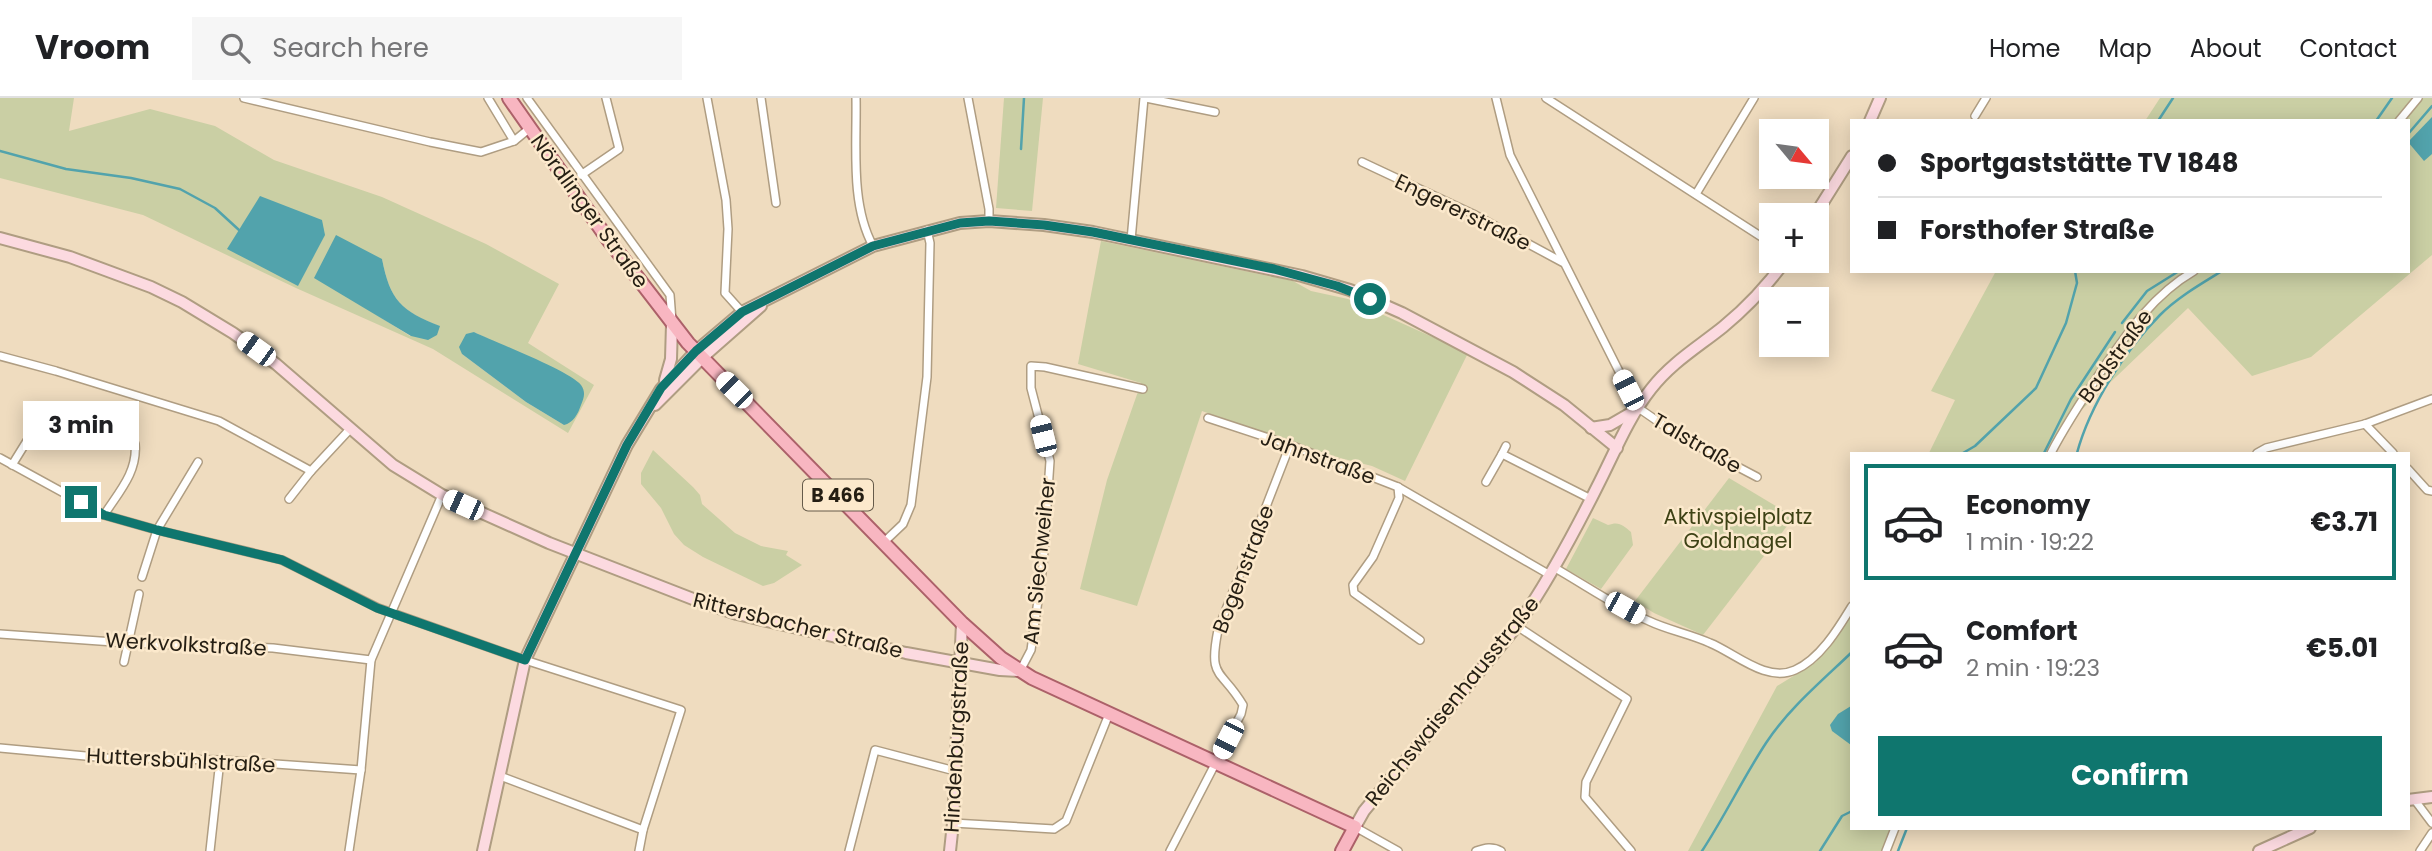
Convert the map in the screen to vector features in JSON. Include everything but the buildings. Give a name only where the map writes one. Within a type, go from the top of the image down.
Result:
[{"type":"main road","name":"Nördlinger Straße","points":[[509,98],[607,238],[672,324],[962,623],[1020,671]]},
{"type":"main road","name":"B 466","points":[[1020,671],[1355,827]]},
{"type":"main road","points":[[1342,851],[1355,827]]},
{"type":"street","points":[[244,98],[481,152],[514,141],[530,128]]},
{"type":"street","points":[[488,98],[514,141]]},
{"type":"street","name":"Nördlinger Straße","points":[[527,98],[670,295],[672,324]]},
{"type":"street","points":[[581,175],[619,149],[606,98]]},
{"type":"street","points":[[707,98],[729,229],[726,293],[742,312]]},
{"type":"street","points":[[761,98],[776,203]]},
{"type":"street","points":[[856,98],[858,209],[865,232],[873,246]]},
{"type":"street","points":[[968,98],[989,221]]},
{"type":"street","points":[[1131,240],[1145,98],[1215,112]]},
{"type":"street","points":[[1496,98],[1510,155],[1636,409]]},
{"type":"street","points":[[1546,98],[1759,235]]},
{"type":"street","points":[[1696,194],[1753,98]]},
{"type":"street","points":[[1871,119],[1880,98]]},
{"type":"street","points":[[1975,117],[1986,98]]},
{"type":"street","points":[[2401,119],[2418,98]]},
{"type":"street","points":[[1823,203],[1850,159]]},
{"type":"street","name":"Engererstraße","points":[[1362,162],[1474,214],[1563,262]]},
{"type":"street","points":[[661,388],[742,312],[806,278],[873,246],[927,230],[960,223],[989,221],[1044,225],[1131,240],[1274,269],[1350,290],[1402,313],[1513,372],[1563,405],[1617,448]]},
{"type":"street","points":[[884,542],[903,524],[911,505],[926,377],[930,257],[927,230]]},
{"type":"street","name":"Rittersbacher Straße","points":[[0,238],[69,257],[151,287],[182,302],[233,332],[276,364],[393,466],[442,495],[577,555],[737,614],[906,653],[1000,670],[1020,671]]},
{"type":"street","points":[[1591,428],[1610,425],[1636,409],[1671,367],[1751,303],[1775,273]]},
{"type":"street","name":"Badstraße","points":[[2052,452],[2069,419],[2128,332],[2157,299],[2191,273]]},
{"type":"street","points":[[647,412],[699,354],[751,316],[765,301]]},
{"type":"street","points":[[483,851],[525,660],[627,445],[667,377],[671,359],[672,324]]},
{"type":"street","points":[[0,356],[219,421],[311,471]]},
{"type":"street","name":"Am Siechweiher","points":[[1020,671],[1031,650],[1041,577],[1050,461],[1031,387],[1031,366],[1143,389]]},
{"type":"street","points":[[2258,452],[2266,447],[2365,424],[2432,399]]},
{"type":"street","name":"Reichswaisenhausstraße","points":[[1355,827],[1364,811],[1517,626],[1552,572],[1636,409]]},
{"type":"street","name":"Talstraße","points":[[1636,409],[1679,436],[1757,477]]},
{"type":"street","name":"Jahnstraße","points":[[1208,418],[1290,445],[1398,487],[1399,498],[1373,557],[1353,585],[1354,593],[1420,639]]},
{"type":"street","points":[[2365,424],[2392,452]]},
{"type":"street","points":[[289,499],[351,429]]},
{"type":"street","points":[[12,465],[30,436],[74,430],[119,435],[128,439],[135,444],[136,457],[132,470],[104,515]]},
{"type":"street","name":"Bogenstraße","points":[[1216,764],[1241,715],[1243,705],[1214,667],[1218,630],[1290,445]]},
{"type":"street","points":[[1486,482],[1504,450],[1591,499]]},
{"type":"street","points":[[0,458],[104,515],[282,560],[354,598],[525,660],[681,710],[643,830],[639,851]]},
{"type":"street","points":[[142,577],[157,530],[198,462]]},
{"type":"street","points":[[2410,471],[2430,492]]},
{"type":"street","name":"Reichswaisenhausstraße","points":[[1398,487],[1552,572]]},
{"type":"street","points":[[349,851],[361,771],[372,660],[442,495]]},
{"type":"street","points":[[1552,572],[1649,621],[1711,643],[1758,668],[1779,672],[1793,671],[1809,660],[1837,631],[1850,609]]},
{"type":"street","points":[[124,662],[139,594]]},
{"type":"street","name":"Hindenburgstraße","points":[[950,851],[962,623]]},
{"type":"street","points":[[1517,626],[1627,699],[1586,782],[1585,797],[1631,851]]},
{"type":"street","name":"Werkvolkstraße","points":[[0,634],[128,643],[273,648],[372,660]]},
{"type":"street","points":[[953,823],[1054,829],[1066,821],[1110,714]]},
{"type":"street","name":"Huttersbühlstraße","points":[[0,748],[107,758],[220,760],[361,771]]},
{"type":"street","points":[[849,851],[874,750],[955,771]]},
{"type":"street","points":[[210,851],[220,760]]},
{"type":"street","points":[[1170,851],[1216,764]]},
{"type":"street","points":[[500,776],[643,830]]},
{"type":"street","points":[[2411,800],[2432,797]]},
{"type":"street","points":[[2411,800],[2432,822]]},
{"type":"street","points":[[1355,827],[1398,851]]},
{"type":"street","points":[[1886,851],[1894,830]]},
{"type":"street","points":[[2259,851],[2306,830]]},
{"type":"street","points":[[2420,851],[2432,833]]},
{"type":"street","points":[[1476,851],[1484,848],[1500,851]]},
{"type":"green space","points":[[0,98],[74,98],[69,131],[150,109],[215,126],[274,160],[382,197],[486,244],[559,284],[528,343],[594,385],[568,433],[433,349],[143,215],[0,178]],"holes":[[[382,259],[389,285],[399,302],[415,315],[439,326],[410,336],[369,310]],[[474,332],[496,343],[564,425],[526,402],[462,354]]]},
{"type":"green space","points":[[1004,98],[1043,98],[1032,211],[996,208]]},
{"type":"green space","points":[[2160,98],[2432,98],[2432,255],[2311,357],[2252,376],[2188,308],[2071,420],[2056,452],[1929,452],[1955,400],[1931,391],[1995,273],[2410,273],[2410,119],[2146,119]]},
{"type":"green space","points":[[1101,241],[1293,281],[1311,291],[1348,299],[1468,353],[1405,481],[1372,466],[1324,454],[1202,411],[1137,606],[1080,589],[1107,480],[1141,383],[1078,364]]},
{"type":"green space","points":[[653,450],[693,487],[700,495],[702,504],[735,533],[761,546],[788,551],[786,555],[802,565],[774,583],[763,586],[684,545],[674,534],[661,508],[641,484],[641,473]]},
{"type":"green space","name":"Aktivspielplatz Goldnagel","points":[[1729,478],[1794,517],[1703,635],[1654,613],[1635,601]]},
{"type":"green space","points":[[1593,518],[1608,525],[1615,523],[1623,526],[1631,532],[1633,545],[1601,589],[1566,569]]},
{"type":"green space","points":[[1850,606],[1850,830],[1891,830],[1882,851],[1688,851],[1777,686],[1816,662]]},
{"type":"water","points":[[2432,117],[2432,154],[2424,161],[2410,144],[2410,140]]},
{"type":"water","points":[[260,196],[322,220],[325,235],[298,286],[227,249]]},
{"type":"water","points":[[336,235],[382,259],[389,285],[399,302],[416,315],[440,326],[437,335],[428,340],[411,336],[314,278]]},
{"type":"water","points":[[474,332],[548,365],[581,385],[584,397],[573,420],[564,425],[526,402],[462,354],[459,347],[466,334]]},
{"type":"water","points":[[1850,707],[1850,744],[1832,731],[1830,725],[1838,714]]},
{"type":"waterway","points":[[1021,149],[1024,98]]},
{"type":"waterway","points":[[2159,119],[2173,98]]},
{"type":"waterway","points":[[2377,119],[2392,98]]},
{"type":"waterway","points":[[2410,132],[2432,106]]},
{"type":"waterway","points":[[0,151],[66,169],[131,178],[180,189],[215,208],[239,230]]},
{"type":"waterway","points":[[1965,452],[1975,446],[2036,388],[2066,323],[2077,283],[2075,273]]},
{"type":"waterway","points":[[2122,323],[2147,291],[2176,273]]},
{"type":"waterway","points":[[2077,452],[2100,397],[2134,345],[2167,308],[2219,273]]},
{"type":"waterway","points":[[2044,452],[2071,399],[2115,332]]},
{"type":"waterway","points":[[1702,851],[1775,730],[1806,695],[1850,654]]},
{"type":"waterway","points":[[1820,851],[1842,816],[1850,812]]},
{"type":"waterway","points":[[1898,851],[1906,830]]},
{"type":"route","points":[[81,502],[104,515],[282,560],[377,608],[525,660],[627,445],[661,388],[687,359],[742,312],[873,246],[960,223],[989,221],[1044,225],[1093,232],[1274,269],[1350,290],[1370,299]]}]
